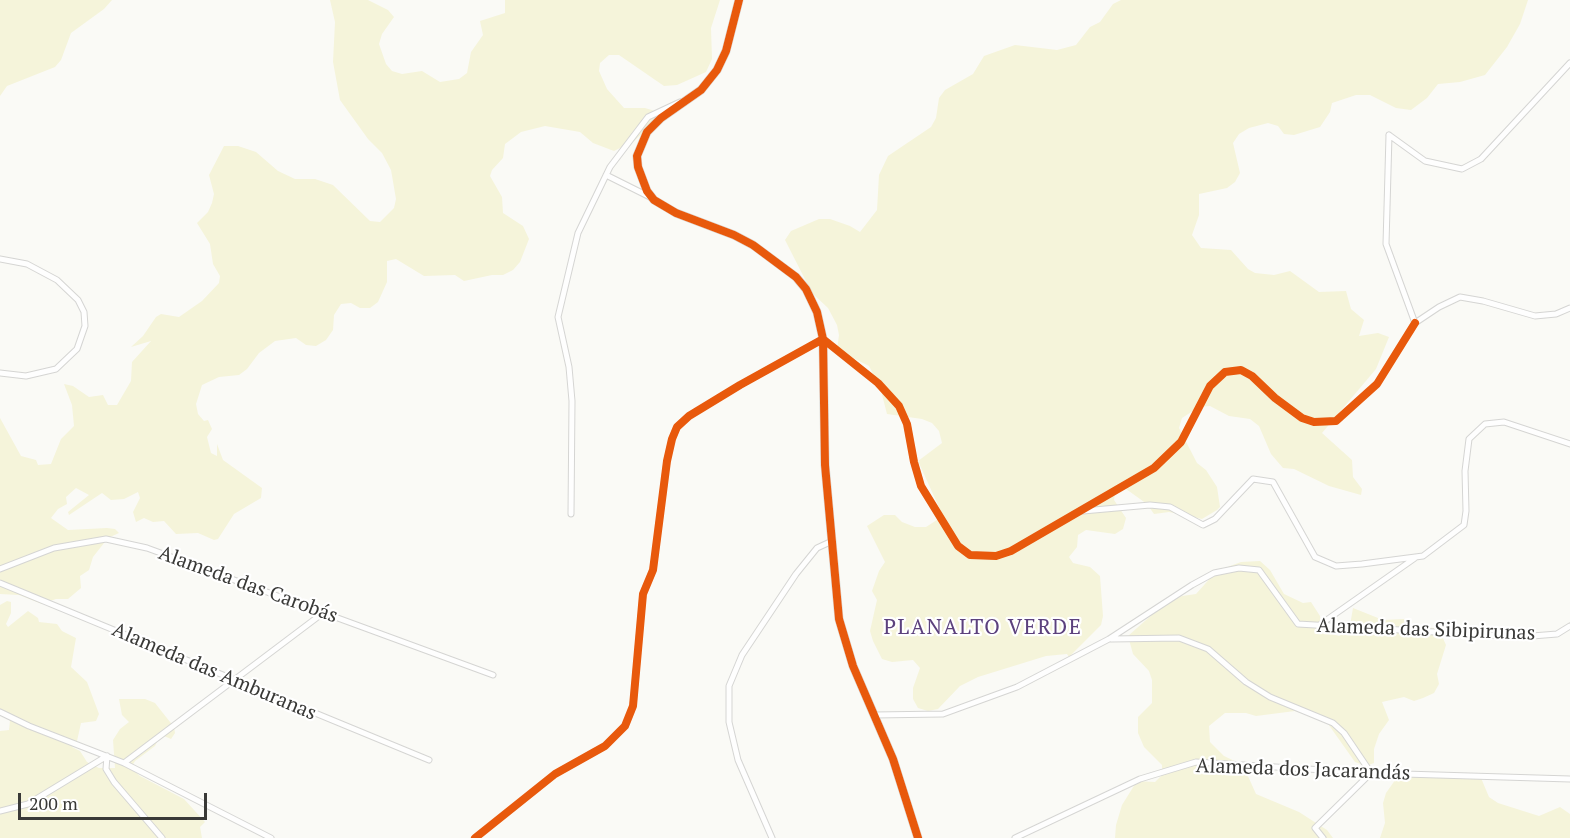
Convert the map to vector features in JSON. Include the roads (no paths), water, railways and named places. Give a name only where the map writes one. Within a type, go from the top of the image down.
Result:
[{"type":"street","points":[[654,200],[642,182],[637,156],[647,132],[661,118],[701,90],[717,70],[726,51],[740,0]]},
{"type":"street","points":[[1415,323],[1386,244],[1389,135],[1425,161],[1462,169],[1481,159],[1570,63]]},
{"type":"street","points":[[571,514],[572,401],[559,308],[583,218],[606,175],[648,117],[688,99]]},
{"type":"street","points":[[606,175],[676,213],[734,235],[753,245],[796,277],[806,289],[817,312],[823,339],[825,465],[830,542],[844,638],[893,759],[918,838]]},
{"type":"street","points":[[0,259],[27,264],[57,280],[78,300],[84,312],[85,326],[77,349],[56,369],[26,376],[0,373]]},
{"type":"street","points":[[823,339],[878,383],[898,406],[907,424],[921,486],[962,551],[970,555],[1004,554],[1154,468],[1171,454],[1180,442],[1210,386],[1226,372],[1241,370],[1252,376],[1275,399],[1302,418],[1314,422],[1336,421],[1377,384],[1415,323],[1439,307],[1460,297],[1535,316],[1556,314],[1570,308]]},
{"type":"street","points":[[475,838],[555,774],[605,746],[625,726],[633,706],[643,594],[653,570],[667,461],[677,427],[740,385],[823,339]]},
{"type":"street","points":[[1078,512],[1150,505],[1170,507],[1203,525],[1215,519],[1253,479],[1273,482],[1315,557],[1336,566],[1417,557],[1431,552],[1464,525],[1466,511],[1464,471],[1469,439],[1476,430],[1492,422],[1503,422],[1570,444]]},
{"type":"street","name":"Alameda das Carobás","points":[[0,569],[54,548],[106,539],[147,548],[493,675]]},
{"type":"street","points":[[772,838],[738,760],[729,722],[729,686],[742,655],[796,574],[817,548],[830,542]]},
{"type":"street","points":[[1318,626],[1417,557]]},
{"type":"street","name":"Alameda das Sibipirunas","points":[[874,715],[943,714],[1017,687],[1109,639],[1214,573],[1239,568],[1259,570],[1298,624],[1520,637],[1557,634],[1570,626]]},
{"type":"street","name":"Alameda das Amburanas","points":[[0,583],[429,760]]},
{"type":"street","points":[[124,763],[323,613]]},
{"type":"street","points":[[1109,639],[1179,638],[1208,649],[1246,682],[1270,697],[1332,723],[1344,733],[1371,773],[1315,828],[1323,838]]},
{"type":"street","points":[[0,712],[29,726],[124,763],[271,838]]},
{"type":"street","points":[[0,811],[28,804],[107,756]]},
{"type":"street","points":[[107,756],[106,769],[114,782],[162,838]]},
{"type":"street","name":"Alameda dos Jacarandás","points":[[1016,838],[1140,779],[1196,762],[1371,773],[1570,779]]},
{"type":"district","name":"PLANALTO VERDE","points":[[983,628]]}]
